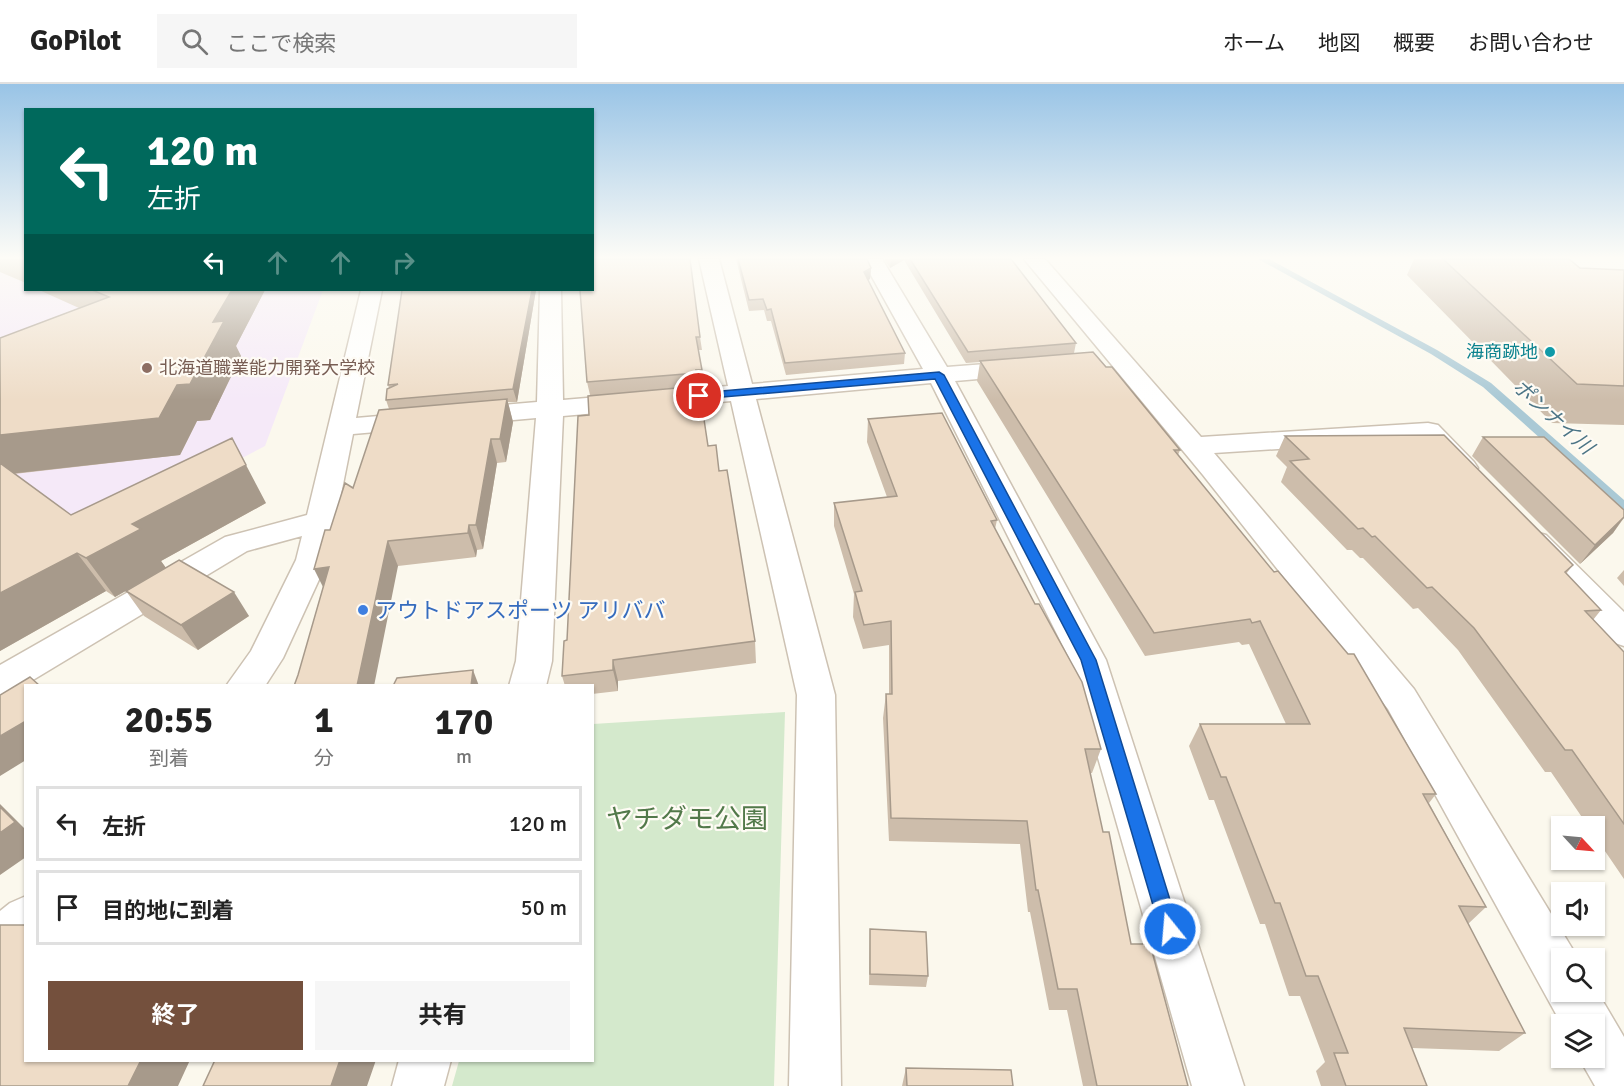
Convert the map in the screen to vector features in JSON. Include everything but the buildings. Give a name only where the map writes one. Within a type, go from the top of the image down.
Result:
[{"type":"street","points":[[246,684],[265,658],[312,560],[368,306]]},
{"type":"street","points":[[528,684],[534,661],[550,409],[550,306]]},
{"type":"street","points":[[720,306],[816,695],[815,1086]]},
{"type":"street","points":[[899,306],[939,375],[1088,660],[1218,1086]]},
{"type":"street","points":[[1067,306],[1107,361],[1193,446],[1401,699],[1551,959]]},
{"type":"street","points":[[341,427],[1051,366]]},
{"type":"street","points":[[1193,446],[1428,431],[1485,490]]},
{"type":"street","points":[[0,682],[236,544],[320,521]]},
{"type":"street","points":[[1518,524],[1624,633]]},
{"type":"street","points":[[0,942],[24,920]]},
{"type":"street","points":[[1605,1053],[1624,1085]]},
{"type":"street","points":[[418,1086],[424,1062]]},
{"type":"shaded area","name":"北海道職業能力開発大学校","points":[[0,306],[317,306],[265,446],[0,586]]},
{"type":"green space","name":"ヤチダモ公園","points":[[785,712],[774,1086],[452,1086],[459,1062],[594,1062],[594,724]]},
{"type":"waterway","name":"ポンナイ川","points":[[1348,306],[1434,352],[1487,385],[1624,507]]},
{"type":"place","name":"海商跡地","points":[[1550,352]]},
{"type":"place","name":"北海道職業能力開発大学校","points":[[147,368]]},
{"type":"place","name":"アウトドアスポーツ アリババ","points":[[363,610]]},
{"type":"route","points":[[699,396],[939,375],[1088,660],[1170,929]]}]
